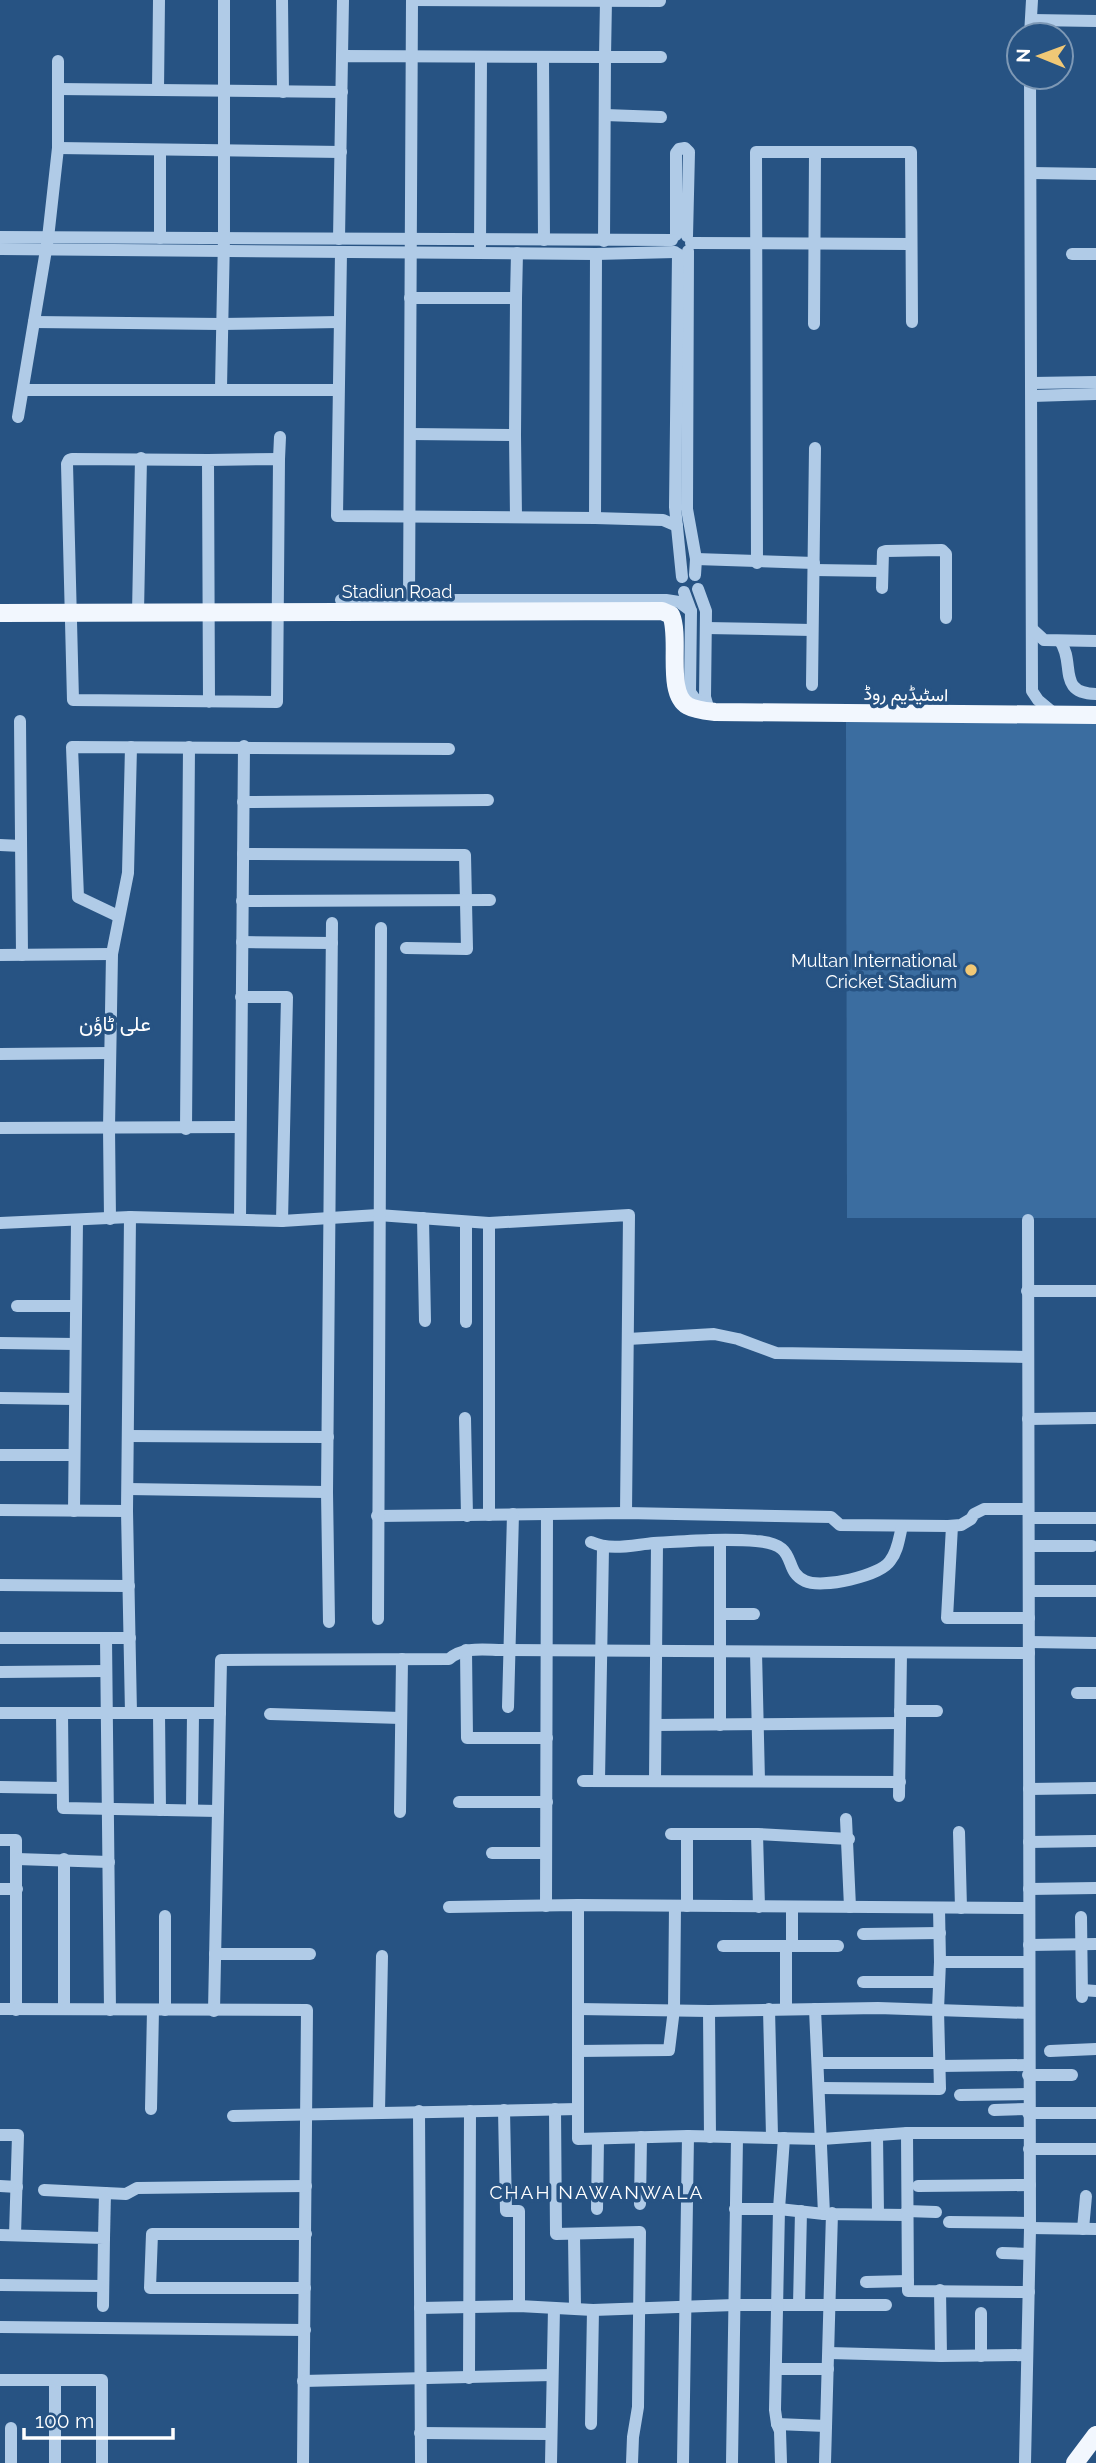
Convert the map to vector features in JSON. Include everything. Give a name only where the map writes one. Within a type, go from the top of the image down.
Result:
[{"type":"main road","name":"Stadiun Road","points":[[0,613],[662,611],[671,615],[673,621],[675,679],[681,700],[695,709],[712,709]]},
{"type":"main road","name":"اسٹیڈیم روڈ","points":[[712,709],[1096,715]]},
{"type":"main road","points":[[1075,2463],[1096,2435]]},
{"type":"main road","points":[[1088,2463],[1096,2452]]},
{"type":"street","points":[[158,90],[159,0]]},
{"type":"street","points":[[221,388],[224,0]]},
{"type":"street","points":[[282,0],[283,92]]},
{"type":"street","points":[[343,0],[337,516],[595,517],[663,520],[677,526]]},
{"type":"street","points":[[409,601],[412,0],[660,1]]},
{"type":"street","points":[[1032,0],[1032,20],[1096,21]]},
{"type":"street","points":[[604,241],[606,1]]},
{"type":"street","points":[[342,56],[661,57]]},
{"type":"street","points":[[480,247],[481,57]]},
{"type":"street","points":[[543,57],[544,240]]},
{"type":"street","points":[[18,417],[47,244],[58,148],[58,61]]},
{"type":"street","points":[[58,89],[342,92]]},
{"type":"street","points":[[1030,91],[1032,691],[1038,700],[1057,715]]},
{"type":"street","points":[[605,115],[661,117]]},
{"type":"street","points":[[58,148],[341,152]]},
{"type":"street","points":[[689,576],[675,507],[681,244],[689,152],[685,148],[676,153],[681,244],[687,509],[696,559],[689,576],[679,586],[691,611],[690,692],[695,699],[712,709]]},
{"type":"street","points":[[160,150],[160,238]]},
{"type":"street","points":[[757,563],[757,152],[911,152],[912,322]]},
{"type":"street","points":[[814,324],[815,152]]},
{"type":"street","points":[[1031,173],[1096,174]]},
{"type":"street","points":[[47,244],[224,237],[410,253],[544,240],[681,244],[911,244]]},
{"type":"street","points":[[5,243],[224,251],[411,239],[517,253],[596,254],[681,244]]},
{"type":"street","points":[[516,517],[517,253]]},
{"type":"street","points":[[595,517],[596,254]]},
{"type":"street","points":[[1072,254],[1096,254]]},
{"type":"street","points":[[410,298],[516,298]]},
{"type":"street","points":[[34,322],[339,322]]},
{"type":"street","points":[[1032,389],[1096,382]]},
{"type":"street","points":[[1032,389],[1096,394]]},
{"type":"street","points":[[23,390],[338,390]]},
{"type":"street","points":[[410,435],[515,435]]},
{"type":"street","points":[[279,459],[69,460],[69,613],[73,701],[277,702],[280,437]]},
{"type":"street","points":[[812,685],[815,448]]},
{"type":"street","points":[[138,613],[141,458]]},
{"type":"street","points":[[208,460],[209,702]]},
{"type":"street","points":[[882,588],[883,552],[942,550],[946,554],[946,618]]},
{"type":"street","points":[[696,559],[882,571]]},
{"type":"street","points":[[684,592],[695,593],[698,589],[700,581],[689,576]]},
{"type":"street","points":[[698,589],[706,611],[705,697],[712,709]]},
{"type":"street","points":[[341,600],[666,600],[679,602],[691,611]]},
{"type":"street","points":[[706,628],[813,630]]},
{"type":"street","points":[[1032,629],[1044,640],[1096,641]]},
{"type":"street","points":[[1060,641],[1067,656],[1068,678],[1073,687],[1096,694]]},
{"type":"street","points":[[20,721],[22,955]]},
{"type":"street","points":[[240,1219],[244,746]]},
{"type":"street","points":[[118,916],[78,897],[72,747],[449,749]]},
{"type":"street","points":[[110,1219],[108,1128],[112,954],[128,873],[131,747]]},
{"type":"street","points":[[186,1129],[189,747]]},
{"type":"street","points":[[243,802],[488,800]]},
{"type":"street","points":[[0,845],[22,846]]},
{"type":"street","points":[[243,854],[466,855],[467,949],[406,948]]},
{"type":"street","points":[[242,901],[490,900]]},
{"type":"street","points":[[329,1622],[327,1492],[332,923]]},
{"type":"street","points":[[378,1619],[381,928]]},
{"type":"street","points":[[242,942],[331,943]]},
{"type":"street","points":[[0,955],[112,954]]},
{"type":"street","points":[[241,997],[287,997],[282,1221]]},
{"type":"street","points":[[0,1054],[110,1052]]},
{"type":"street","points":[[0,1128],[239,1128]]},
{"type":"street","points":[[0,1223],[130,1217],[282,1221],[378,1215],[489,1223],[629,1215],[626,1513]]},
{"type":"street","points":[[130,1217],[128,1511],[131,1713]]},
{"type":"street","points":[[423,1218],[425,1321]]},
{"type":"street","points":[[74,1511],[77,1220]]},
{"type":"street","points":[[1025,2463],[1030,2225],[1028,1220]]},
{"type":"street","points":[[466,1222],[466,1322]]},
{"type":"street","points":[[489,1223],[489,1515]]},
{"type":"street","points":[[1027,1291],[1096,1291]]},
{"type":"street","points":[[17,1306],[75,1306]]},
{"type":"street","points":[[628,1339],[714,1335],[738,1339],[776,1353],[1028,1357]]},
{"type":"street","points":[[0,1343],[75,1344]]},
{"type":"street","points":[[0,1398],[75,1399]]},
{"type":"street","points":[[466,1418],[467,1516]]},
{"type":"street","points":[[1028,1419],[1096,1418]]},
{"type":"street","points":[[128,1436],[328,1437]]},
{"type":"street","points":[[0,1455],[75,1455]]},
{"type":"street","points":[[128,1489],[327,1492]]},
{"type":"street","points":[[377,1516],[626,1513],[831,1517],[840,1525],[952,1526],[961,1525],[984,1509],[1096,1518]]},
{"type":"street","points":[[0,1510],[128,1511]]},
{"type":"street","points":[[508,1707],[513,1514]]},
{"type":"street","points":[[546,1906],[547,1514]]},
{"type":"street","points":[[757,1516],[757,1541]]},
{"type":"street","points":[[599,1780],[601,1652],[597,1545],[757,1541],[782,1547],[788,1555],[793,1572],[805,1581],[819,1584],[853,1579],[879,1571],[890,1563],[898,1547],[902,1526]]},
{"type":"street","points":[[952,1526],[947,1618],[1029,1618]]},
{"type":"street","points":[[720,1541],[720,1725]]},
{"type":"street","points":[[655,1780],[657,1543]]},
{"type":"street","points":[[1029,1546],[1092,1546]]},
{"type":"street","points":[[0,1585],[129,1586]]},
{"type":"street","points":[[1029,1591],[1096,1591]]},
{"type":"street","points":[[720,1614],[754,1614]]},
{"type":"street","points":[[0,1638],[130,1638]]},
{"type":"street","points":[[106,1638],[110,2010]]},
{"type":"street","points":[[214,2011],[221,1660],[449,1659],[466,1650],[901,1653],[1096,1643]]},
{"type":"street","points":[[466,1650],[467,1738],[547,1738]]},
{"type":"street","points":[[756,1652],[759,1781]]},
{"type":"street","points":[[899,1796],[901,1653]]},
{"type":"street","points":[[400,1812],[402,1659]]},
{"type":"street","points":[[0,1672],[106,1671]]},
{"type":"street","points":[[1077,1693],[1096,1693]]},
{"type":"street","points":[[656,1725],[757,1724],[900,1717],[937,1712]]},
{"type":"street","points":[[0,1713],[220,1713]]},
{"type":"street","points":[[62,1713],[63,1808],[218,1811]]},
{"type":"street","points":[[159,1713],[160,1810]]},
{"type":"street","points":[[192,1713],[192,1810]]},
{"type":"street","points":[[270,1714],[401,1718]]},
{"type":"street","points":[[583,1781],[900,1782]]},
{"type":"street","points":[[0,1787],[62,1788]]},
{"type":"street","points":[[1030,1790],[1096,1788]]},
{"type":"street","points":[[459,1802],[547,1802]]},
{"type":"street","points":[[846,1819],[850,1907]]},
{"type":"street","points":[[959,1832],[961,1908]]},
{"type":"street","points":[[671,1834],[758,1834],[849,1839]]},
{"type":"street","points":[[578,2051],[669,2050],[687,1834]]},
{"type":"street","points":[[758,1834],[759,1906]]},
{"type":"street","points":[[0,1840],[16,1840],[16,2010]]},
{"type":"street","points":[[1029,1842],[1096,1841]]},
{"type":"street","points":[[492,1853],[547,1853]]},
{"type":"street","points":[[17,1859],[109,1861]]},
{"type":"street","points":[[64,1859],[64,2009]]},
{"type":"street","points":[[1029,1889],[1096,1888]]},
{"type":"street","points":[[0,1889],[17,1889]]},
{"type":"street","points":[[449,1907],[578,1905],[1029,1908]]},
{"type":"street","points":[[578,1905],[578,2139],[688,2136],[822,2139],[907,2133],[1029,2133]]},
{"type":"street","points":[[786,2009],[793,1907]]},
{"type":"street","points":[[820,2088],[940,2090],[939,1908]]},
{"type":"street","points":[[151,2109],[164,1916]]},
{"type":"street","points":[[1082,1917],[1082,1994],[1096,1991]]},
{"type":"street","points":[[863,1934],[940,1933]]},
{"type":"street","points":[[1029,1945],[1096,1944]]},
{"type":"street","points":[[723,1946],[838,1946]]},
{"type":"street","points":[[215,1954],[310,1954]]},
{"type":"street","points":[[379,2112],[382,1956]]},
{"type":"street","points":[[940,1962],[1028,1962]]},
{"type":"street","points":[[863,1982],[939,1982]]},
{"type":"street","points":[[0,2009],[307,2010],[303,2463]]},
{"type":"street","points":[[578,2009],[938,2010],[1028,2013]]},
{"type":"street","points":[[816,2009],[828,2213],[830,2305],[825,2463]]},
{"type":"street","points":[[769,2010],[778,2137],[776,2369],[781,2463]]},
{"type":"street","points":[[709,2011],[710,2137]]},
{"type":"street","points":[[1050,2051],[1096,2049]]},
{"type":"street","points":[[818,2063],[939,2064],[1072,2075]]},
{"type":"street","points":[[960,2095],[1028,2094]]},
{"type":"street","points":[[555,2109],[556,2234],[640,2232],[638,2407],[632,2463]]},
{"type":"street","points":[[233,2116],[578,2109]]},
{"type":"street","points":[[504,2110],[506,2211],[519,2211],[519,2306]]},
{"type":"street","points":[[994,2110],[1096,2113]]},
{"type":"street","points":[[419,2111],[421,2463]]},
{"type":"street","points":[[469,2378],[470,2111]]},
{"type":"street","points":[[907,2133],[908,2291],[1029,2292]]},
{"type":"street","points":[[0,2135],[18,2135],[15,2235]]},
{"type":"street","points":[[877,2135],[878,2214]]},
{"type":"street","points":[[683,2463],[688,2136]]},
{"type":"street","points":[[640,2204],[641,2137]]},
{"type":"street","points":[[597,2209],[598,2138]]},
{"type":"street","points":[[732,2463],[737,2138]]},
{"type":"street","points":[[1030,2149],[1096,2149]]},
{"type":"street","points":[[918,2186],[1030,2185]]},
{"type":"street","points":[[0,2186],[18,2187]]},
{"type":"street","points":[[44,2190],[126,2194],[137,2188],[306,2186]]},
{"type":"street","points":[[103,2306],[105,2193]]},
{"type":"street","points":[[949,2222],[1089,2229],[1086,2196]]},
{"type":"street","points":[[735,2209],[779,2208],[878,2214],[936,2212]]},
{"type":"street","points":[[799,2305],[802,2211]]},
{"type":"street","points":[[305,2288],[150,2287],[152,2234],[306,2234]]},
{"type":"street","points":[[0,2235],[104,2238]]},
{"type":"street","points":[[575,2235],[575,2308]]},
{"type":"street","points":[[1002,2253],[1029,2254]]},
{"type":"street","points":[[866,2283],[908,2281]]},
{"type":"street","points":[[0,2285],[103,2286]]},
{"type":"street","points":[[940,2290],[941,2356]]},
{"type":"street","points":[[420,2308],[519,2306],[593,2310],[734,2305],[886,2305]]},
{"type":"street","points":[[551,2463],[554,2308]]},
{"type":"street","points":[[592,2424],[593,2310]]},
{"type":"street","points":[[981,2314],[981,2356]]},
{"type":"street","points":[[0,2328],[305,2330]]},
{"type":"street","points":[[829,2353],[1027,2355]]},
{"type":"street","points":[[776,2369],[828,2369]]},
{"type":"street","points":[[303,2381],[552,2375]]},
{"type":"street","points":[[55,2379],[55,2463]]},
{"type":"street","points":[[0,2380],[102,2380],[102,2463]]},
{"type":"street","points":[[777,2424],[826,2426]]},
{"type":"street","points":[[11,2428],[11,2463]]},
{"type":"street","points":[[420,2433],[551,2434]]},
{"type":"shaded area","name":"Multan International Cricket Stadium","points":[[846,722],[1096,722],[1096,1218],[847,1218]]},
{"type":"place","name":"Multan International Cricket Stadium","points":[[971,970]]},
{"type":"district","name":"علی ٹاؤن","points":[[115,1023]]},
{"type":"district","name":"CHAH NAWANWALA","points":[[597,2192]]}]
